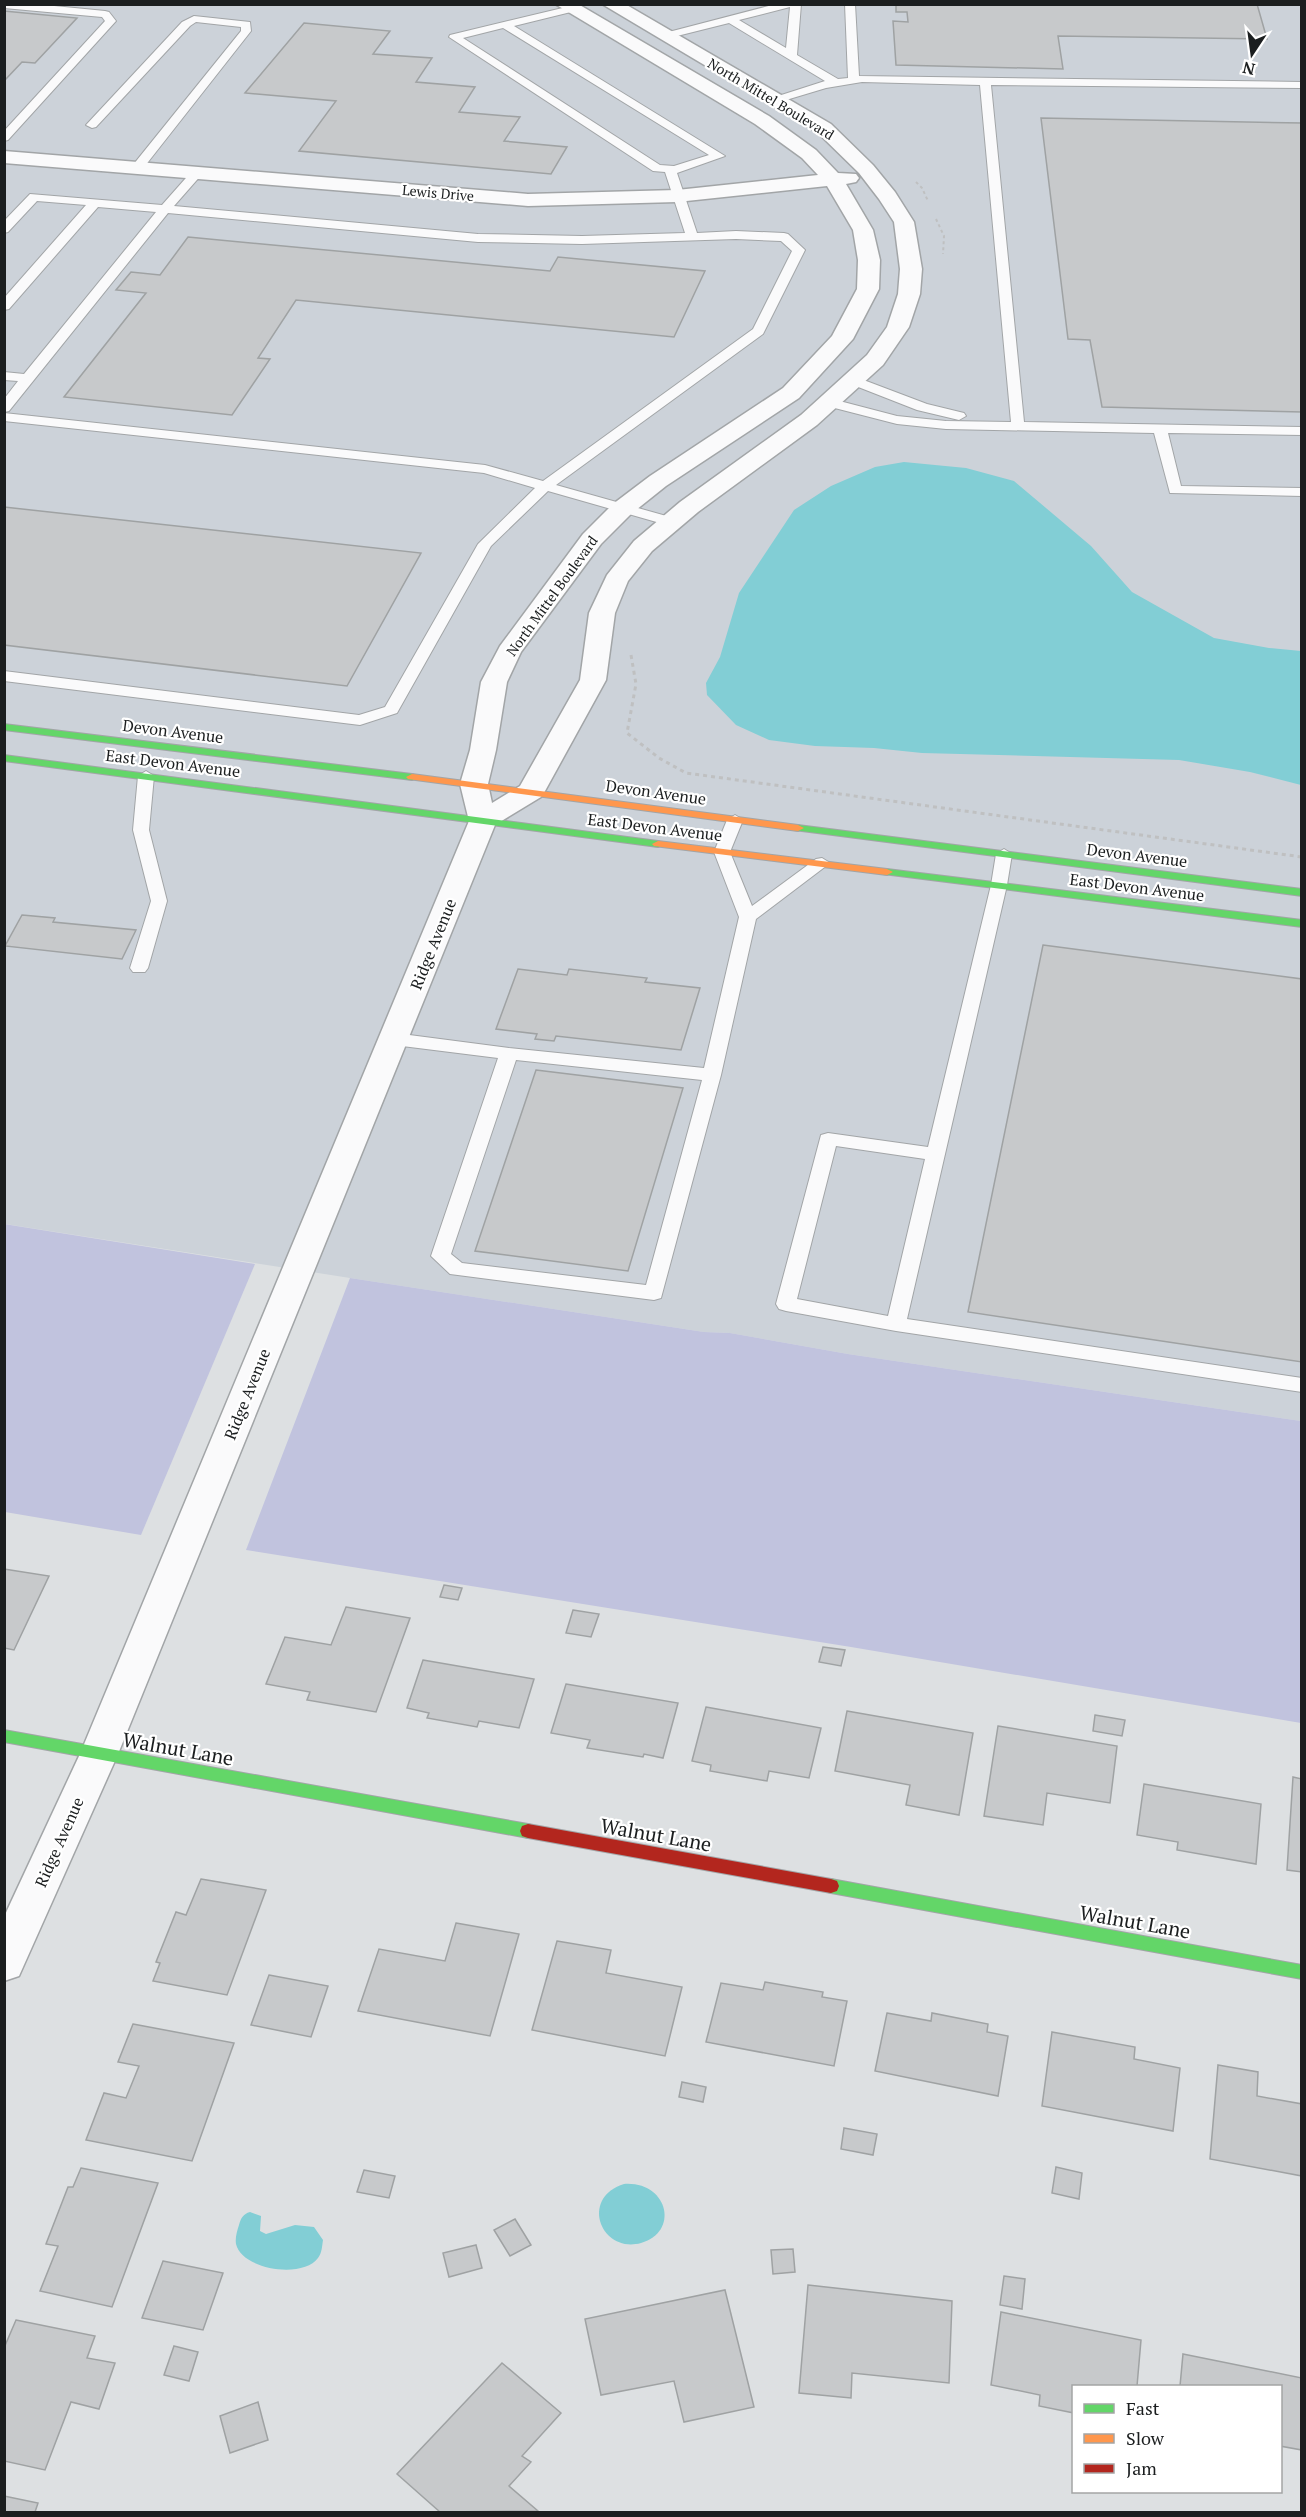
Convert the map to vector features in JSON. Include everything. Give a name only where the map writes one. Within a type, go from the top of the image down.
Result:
[{"type":"main road","name":"Devon Avenue","points":[[4,727],[531,791],[735,820],[1302,892]]},
{"type":"main road","name":"East Devon Avenue","points":[[4,758],[722,852],[1302,924]]},
{"type":"main road","name":"Walnut Lane","points":[[4,1736],[1302,1972]]},
{"type":"street","name":"North Mittel Boulevard","points":[[568,7],[762,120],[809,154],[833,180],[863,230],[869,260],[868,289],[842,339],[791,393],[658,481],[622,509],[592,539],[509,651],[494,682],[483,750],[474,784],[483,821],[531,791],[593,680],[602,613],[616,580],[644,546],[672,522],[808,420],[874,360],[898,327],[909,294],[911,269],[904,222],[872,175],[844,145],[824,128],[611,4]]},
{"type":"street","name":"Lewis Drive","points":[[4,157],[528,200],[677,196],[872,175]]},
{"type":"street","name":"Ridge Avenue","points":[[4,1963],[99,1754],[483,821]]},
{"type":"lane","points":[[664,36],[793,4],[791,56]]},
{"type":"lane","points":[[850,4],[854,80]]},
{"type":"lane","points":[[4,5],[105,14],[111,21],[4,138]]},
{"type":"lane","points":[[505,25],[719,156],[670,171],[657,168],[454,37],[568,7]]},
{"type":"lane","points":[[92,125],[186,24],[194,19],[246,24],[246,31],[137,168]]},
{"type":"lane","points":[[731,20],[836,83]]},
{"type":"lane","points":[[776,100],[854,80],[1302,85]]},
{"type":"lane","points":[[986,82],[1018,426]]},
{"type":"lane","points":[[670,171],[692,237]]},
{"type":"lane","points":[[4,408],[165,209],[197,173]]},
{"type":"lane","points":[[4,229],[34,197],[478,238],[582,240],[736,235],[784,237],[799,250],[758,331],[544,487],[485,544],[391,710],[360,720],[4,676]]},
{"type":"lane","points":[[4,306],[95,203]]},
{"type":"lane","points":[[4,376],[28,378]]},
{"type":"lane","points":[[853,380],[922,407],[1003,426]]},
{"type":"lane","points":[[828,402],[897,420],[946,425],[1302,431]]},
{"type":"lane","points":[[4,417],[485,469],[672,522]]},
{"type":"lane","points":[[1160,429],[1175,490],[1302,492]]},
{"type":"lane","points":[[139,968],[159,901],[141,830],[146,776]]},
{"type":"lane","points":[[509,1054],[441,1256],[457,1269],[654,1293],[678,1194],[712,1075],[748,917],[722,852],[735,820]]},
{"type":"lane","points":[[896,1324],[999,885],[1004,854]]},
{"type":"lane","points":[[748,917],[822,863]]},
{"type":"lane","points":[[394,1039],[509,1054],[712,1075]]},
{"type":"lane","points":[[936,1154],[828,1139],[786,1304],[896,1324],[1302,1384]]},
{"type":"path","points":[[914,181],[922,189],[931,207]]},
{"type":"path","points":[[935,217],[944,236],[942,257]]},
{"type":"path","points":[[630,651],[637,668],[635,695],[627,733],[658,758],[686,773],[917,806],[1302,856]]},
{"type":"shaded area","points":[[4,5],[1301,5],[1301,1421],[848,1354],[730,1333],[704,1332],[5,1224]]},
{"type":"shaded area","points":[[4,1224],[255,1264],[141,1535],[5,1512]]},
{"type":"shaded area","points":[[350,1278],[704,1332],[730,1333],[848,1354],[1301,1421],[1301,1723],[851,1647],[246,1550]]},
{"type":"water","points":[[904,462],[966,468],[1014,481],[1091,546],[1132,592],[1214,638],[1301,651],[1301,785],[1250,772],[1179,760],[922,753],[874,748],[815,746],[769,740],[736,725],[707,695],[706,683],[720,657],[739,593],[794,510],[831,486],[875,467]]},
{"type":"water","points":[[624,2184],[639,2185],[651,2190],[659,2198],[664,2208],[661,2229],[653,2237],[641,2243],[627,2244],[615,2240],[606,2233],[601,2223],[599,2212],[602,2201],[610,2191]]},
{"type":"water","points":[[250,2212],[261,2216],[260,2231],[266,2234],[295,2225],[314,2227],[323,2240],[318,2258],[300,2268],[287,2270],[274,2269],[249,2260],[241,2253],[236,2239],[242,2218]]},
{"type":"building","points":[[896,4],[1257,4],[1267,39],[1058,36],[1063,69],[896,65],[893,21],[908,22],[907,12],[896,12]]},
{"type":"building","points":[[4,11],[77,18],[35,63],[22,62],[4,81]]},
{"type":"building","points":[[304,23],[390,31],[373,54],[432,58],[416,82],[475,87],[459,112],[520,117],[504,141],[567,147],[551,174],[299,151],[336,101],[245,93]]},
{"type":"building","points":[[1041,118],[1302,123],[1302,412],[1102,407],[1090,340],[1068,339]]},
{"type":"building","points":[[188,237],[550,271],[558,257],[705,271],[674,337],[296,300],[258,358],[270,359],[232,415],[64,397],[146,293],[116,290],[131,272],[160,275]]},
{"type":"building","points":[[4,507],[421,553],[347,686],[4,645]]},
{"type":"building","points":[[22,915],[55,918],[53,922],[136,930],[122,959],[5,946]]},
{"type":"building","points":[[1043,945],[1302,979],[1302,1362],[968,1312]]},
{"type":"building","points":[[518,969],[567,975],[569,969],[647,978],[645,982],[700,988],[681,1050],[556,1036],[554,1041],[535,1039],[537,1034],[496,1029]]},
{"type":"building","points":[[536,1070],[683,1088],[628,1271],[475,1251]]},
{"type":"building","points":[[4,1569],[49,1576],[14,1650],[4,1648]]},
{"type":"building","points":[[444,1585],[462,1588],[458,1600],[440,1597]]},
{"type":"building","points":[[346,1607],[410,1618],[376,1712],[307,1700],[310,1692],[266,1684],[285,1637],[331,1645]]},
{"type":"building","points":[[573,1610],[599,1614],[591,1637],[566,1633]]},
{"type":"building","points":[[823,1647],[845,1650],[841,1666],[819,1662]]},
{"type":"building","points":[[423,1660],[534,1679],[519,1728],[479,1721],[477,1727],[427,1718],[429,1713],[407,1708]]},
{"type":"building","points":[[566,1684],[678,1703],[663,1758],[587,1748],[590,1740],[551,1733]]},
{"type":"building","points":[[706,1707],[821,1728],[809,1778],[769,1771],[767,1781],[710,1771],[711,1765],[692,1761]]},
{"type":"building","points":[[847,1711],[973,1733],[959,1815],[906,1805],[910,1785],[835,1771]]},
{"type":"building","points":[[1095,1715],[1125,1720],[1122,1736],[1093,1731]]},
{"type":"building","points":[[998,1726],[1117,1746],[1110,1803],[1047,1793],[1043,1825],[984,1816]]},
{"type":"building","points":[[1293,1777],[1302,1779],[1302,1872],[1287,1870]]},
{"type":"building","points":[[1144,1784],[1261,1804],[1256,1864],[1177,1850],[1178,1842],[1137,1835]]},
{"type":"building","points":[[201,1879],[266,1890],[227,1995],[153,1981],[160,1963],[156,1962],[176,1912],[186,1915]]},
{"type":"building","points":[[456,1923],[519,1934],[490,2036],[358,2011],[379,1949],[445,1961]]},
{"type":"building","points":[[557,1941],[611,1950],[606,1973],[682,1987],[665,2056],[532,2030]]},
{"type":"building","points":[[269,1975],[328,1986],[311,2037],[251,2025]]},
{"type":"building","points":[[765,1982],[823,1992],[822,1997],[847,2001],[834,2066],[706,2042],[721,1983],[763,1990]]},
{"type":"building","points":[[887,2013],[931,2021],[932,2013],[988,2024],[987,2032],[1008,2036],[998,2096],[875,2071]]},
{"type":"building","points":[[133,2024],[234,2043],[192,2161],[86,2140],[104,2093],[126,2098],[139,2066],[118,2062]]},
{"type":"building","points":[[1052,2032],[1135,2047],[1134,2059],[1180,2068],[1173,2131],[1042,2106]]},
{"type":"building","points":[[1218,2065],[1258,2072],[1257,2096],[1302,2104],[1302,2176],[1210,2159]]},
{"type":"building","points":[[682,2082],[706,2087],[703,2102],[679,2097]]},
{"type":"building","points":[[844,2128],[877,2134],[873,2155],[841,2149]]},
{"type":"building","points":[[1056,2167],[1082,2173],[1079,2199],[1052,2193]]},
{"type":"building","points":[[81,2168],[158,2183],[112,2307],[40,2291],[58,2246],[46,2244],[68,2187],[73,2187]]},
{"type":"building","points":[[364,2170],[395,2176],[389,2198],[357,2192]]},
{"type":"building","points":[[515,2219],[531,2245],[510,2256],[494,2230]]},
{"type":"building","points":[[476,2245],[482,2268],[449,2277],[443,2253]]},
{"type":"building","points":[[793,2249],[795,2272],[773,2274],[771,2250]]},
{"type":"building","points":[[163,2261],[223,2273],[203,2330],[142,2318]]},
{"type":"building","points":[[1004,2276],[1025,2279],[1022,2309],[1000,2305]]},
{"type":"building","points":[[808,2285],[952,2301],[949,2383],[852,2373],[851,2398],[799,2393]]},
{"type":"building","points":[[725,2290],[754,2407],[684,2422],[674,2381],[601,2395],[585,2319]]},
{"type":"building","points":[[1001,2312],[1141,2340],[1137,2385],[1072,2385],[1072,2413],[1039,2406],[1040,2395],[991,2385]]},
{"type":"building","points":[[16,2320],[95,2336],[87,2358],[115,2363],[99,2409],[71,2402],[45,2470],[4,2461],[4,2348]]},
{"type":"building","points":[[174,2346],[198,2352],[189,2381],[164,2375]]},
{"type":"building","points":[[1183,2354],[1302,2378],[1302,2450],[1282,2446],[1282,2385],[1180,2385]]},
{"type":"building","points":[[502,2363],[561,2413],[522,2456],[531,2462],[509,2486],[538,2511],[440,2512],[397,2474]]},
{"type":"building","points":[[258,2402],[268,2440],[230,2453],[220,2416]]},
{"type":"building","points":[[4,2496],[38,2503],[35,2512],[4,2512]]},
{"type":"traffic: fast","points":[[4,727],[412,777]]},
{"type":"traffic: fast","points":[[4,758],[658,844]]},
{"type":"traffic: fast","points":[[798,828],[1302,893]]},
{"type":"traffic: fast","points":[[887,872],[1302,924]]},
{"type":"traffic: fast","points":[[4,1736],[528,1831]]},
{"type":"traffic: fast","points":[[831,1886],[1302,1972]]},
{"type":"traffic: slow","points":[[412,777],[798,828]]},
{"type":"traffic: slow","points":[[658,844],[887,872]]},
{"type":"traffic: jam","points":[[528,1831],[831,1886]]}]
